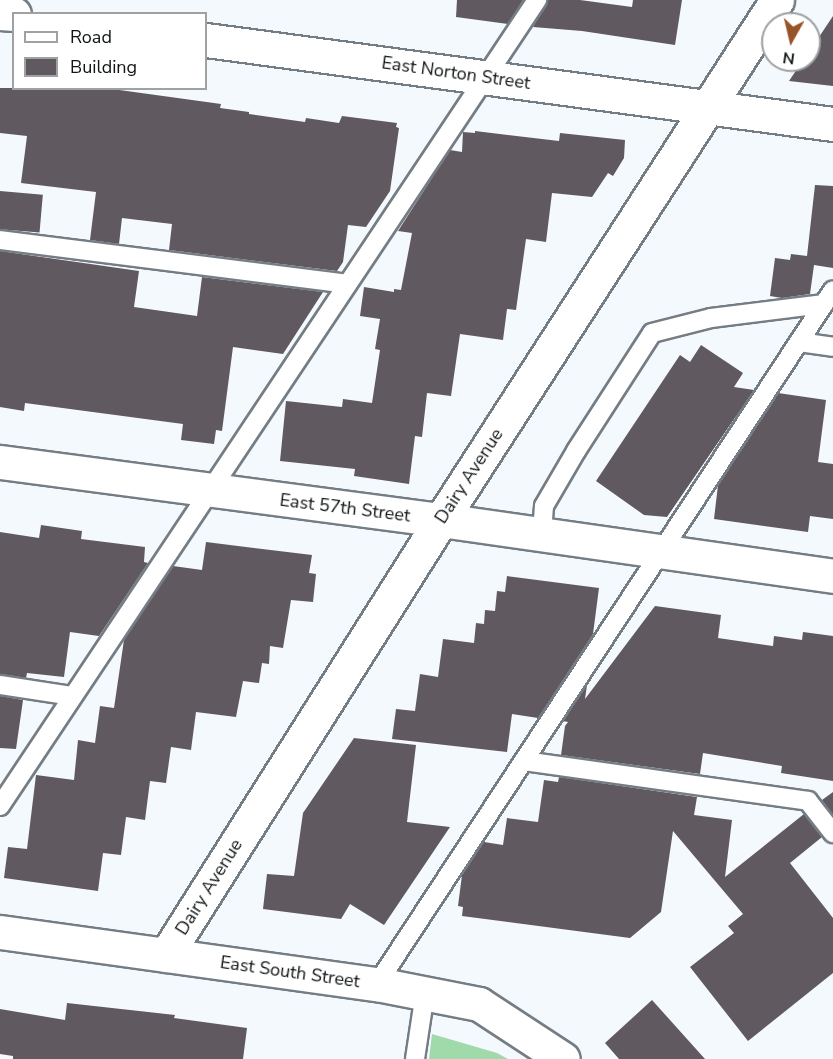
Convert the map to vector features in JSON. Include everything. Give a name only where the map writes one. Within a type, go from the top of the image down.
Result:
[{"type":"street","name":"Dairy Avenue","points":[[166,955],[441,520],[706,106],[777,0]]},
{"type":"street","name":"East Norton Street","points":[[207,40],[833,124]]},
{"type":"street","name":"East 57th Street","points":[[0,462],[441,520],[833,576]]},
{"type":"street","name":"East South Street","points":[[0,932],[377,984],[479,1004],[563,1059]]},
{"type":"lane","points":[[0,806],[207,491],[537,0]]},
{"type":"lane","points":[[0,240],[346,285]]},
{"type":"lane","points":[[377,984],[828,297]]},
{"type":"lane","points":[[542,534],[544,506],[576,451],[652,333],[711,318],[828,297]]},
{"type":"lane","points":[[799,342],[833,347]]},
{"type":"lane","points":[[0,685],[72,696]]},
{"type":"lane","points":[[524,761],[807,801],[833,833]]},
{"type":"lane","points":[[415,1059],[425,993]]},
{"type":"green space","points":[[432,1034],[497,1053],[508,1059],[429,1059]]},
{"type":"building","points":[[457,0],[523,0],[508,24],[456,17]]},
{"type":"building","points":[[548,0],[580,0],[632,7],[633,0],[682,0],[675,45],[582,31],[533,27]]},
{"type":"building","points":[[833,16],[833,86],[789,81],[795,72],[821,72],[821,34]]},
{"type":"building","points":[[0,88],[120,90],[221,104],[220,108],[305,122],[306,118],[339,123],[342,116],[397,123],[396,127],[399,128],[390,191],[366,227],[348,225],[343,262],[337,271],[169,250],[172,224],[122,218],[119,244],[90,240],[96,192],[21,183],[27,136],[0,133]]},
{"type":"building","points":[[475,131],[559,141],[560,133],[625,140],[624,158],[613,176],[608,173],[592,197],[552,193],[546,242],[526,239],[516,310],[507,309],[503,340],[460,334],[451,396],[427,393],[422,437],[415,436],[409,484],[354,476],[355,469],[280,461],[286,401],[342,407],[343,399],[372,403],[380,350],[375,349],[380,319],[360,316],[364,287],[394,292],[394,289],[401,290],[412,233],[398,231],[450,150],[462,152],[463,132],[475,133]]},
{"type":"building","points":[[815,185],[833,186],[833,268],[814,265],[810,294],[782,298],[770,296],[775,258],[790,260],[791,254],[807,256]]},
{"type":"building","points":[[0,191],[43,195],[40,233],[0,229]]},
{"type":"building","points":[[0,251],[139,271],[134,307],[197,316],[202,277],[323,292],[283,354],[233,347],[222,431],[216,430],[214,444],[181,440],[183,424],[25,403],[24,411],[0,407]]},
{"type":"building","points":[[701,345],[743,373],[734,387],[754,390],[667,517],[644,515],[596,481],[680,355],[690,362]]},
{"type":"building","points":[[778,393],[826,400],[818,462],[833,464],[833,519],[810,516],[808,532],[714,519],[718,485]]},
{"type":"building","points":[[41,525],[82,531],[81,539],[145,547],[144,562],[148,563],[99,636],[70,632],[64,677],[27,673],[26,678],[0,674],[0,532],[39,538]]},
{"type":"building","points":[[206,542],[312,555],[309,573],[316,574],[313,602],[291,600],[283,648],[270,646],[269,664],[262,663],[259,683],[243,681],[236,717],[196,712],[191,750],[171,747],[166,783],[150,781],[145,820],[126,817],[121,855],[103,853],[98,891],[4,878],[8,847],[27,849],[36,775],[74,780],[78,740],[95,743],[100,706],[114,708],[124,640],[173,566],[202,570]]},
{"type":"building","points":[[507,576],[599,588],[593,634],[538,718],[512,714],[507,752],[392,739],[396,709],[415,711],[420,674],[438,677],[443,639],[474,643],[476,623],[484,624],[485,610],[495,611],[497,591],[505,592]]},
{"type":"building","points":[[655,606],[721,615],[718,638],[773,646],[774,636],[802,640],[803,632],[833,636],[833,781],[781,773],[782,766],[703,753],[700,774],[561,755],[565,726],[568,722],[563,721],[587,685],[585,699]]},
{"type":"building","points":[[0,696],[23,700],[16,749],[0,748]]},
{"type":"building","points":[[354,738],[416,745],[407,822],[450,827],[384,925],[350,904],[341,919],[263,909],[267,874],[294,876],[303,813]]},
{"type":"building","points":[[559,777],[697,797],[694,815],[732,820],[725,877],[804,814],[822,837],[790,863],[833,918],[833,973],[748,1041],[690,967],[734,933],[728,926],[743,914],[673,831],[661,912],[630,938],[462,916],[463,907],[458,906],[462,875],[484,842],[503,845],[507,818],[538,822],[544,780],[558,782]]},
{"type":"building","points":[[833,792],[833,815],[822,800]]},
{"type":"building","points":[[652,1000],[705,1059],[619,1059],[605,1043]]},
{"type":"building","points":[[67,1003],[175,1015],[174,1018],[247,1028],[243,1059],[13,1059],[13,1056],[0,1054],[0,1009],[65,1020]]}]
